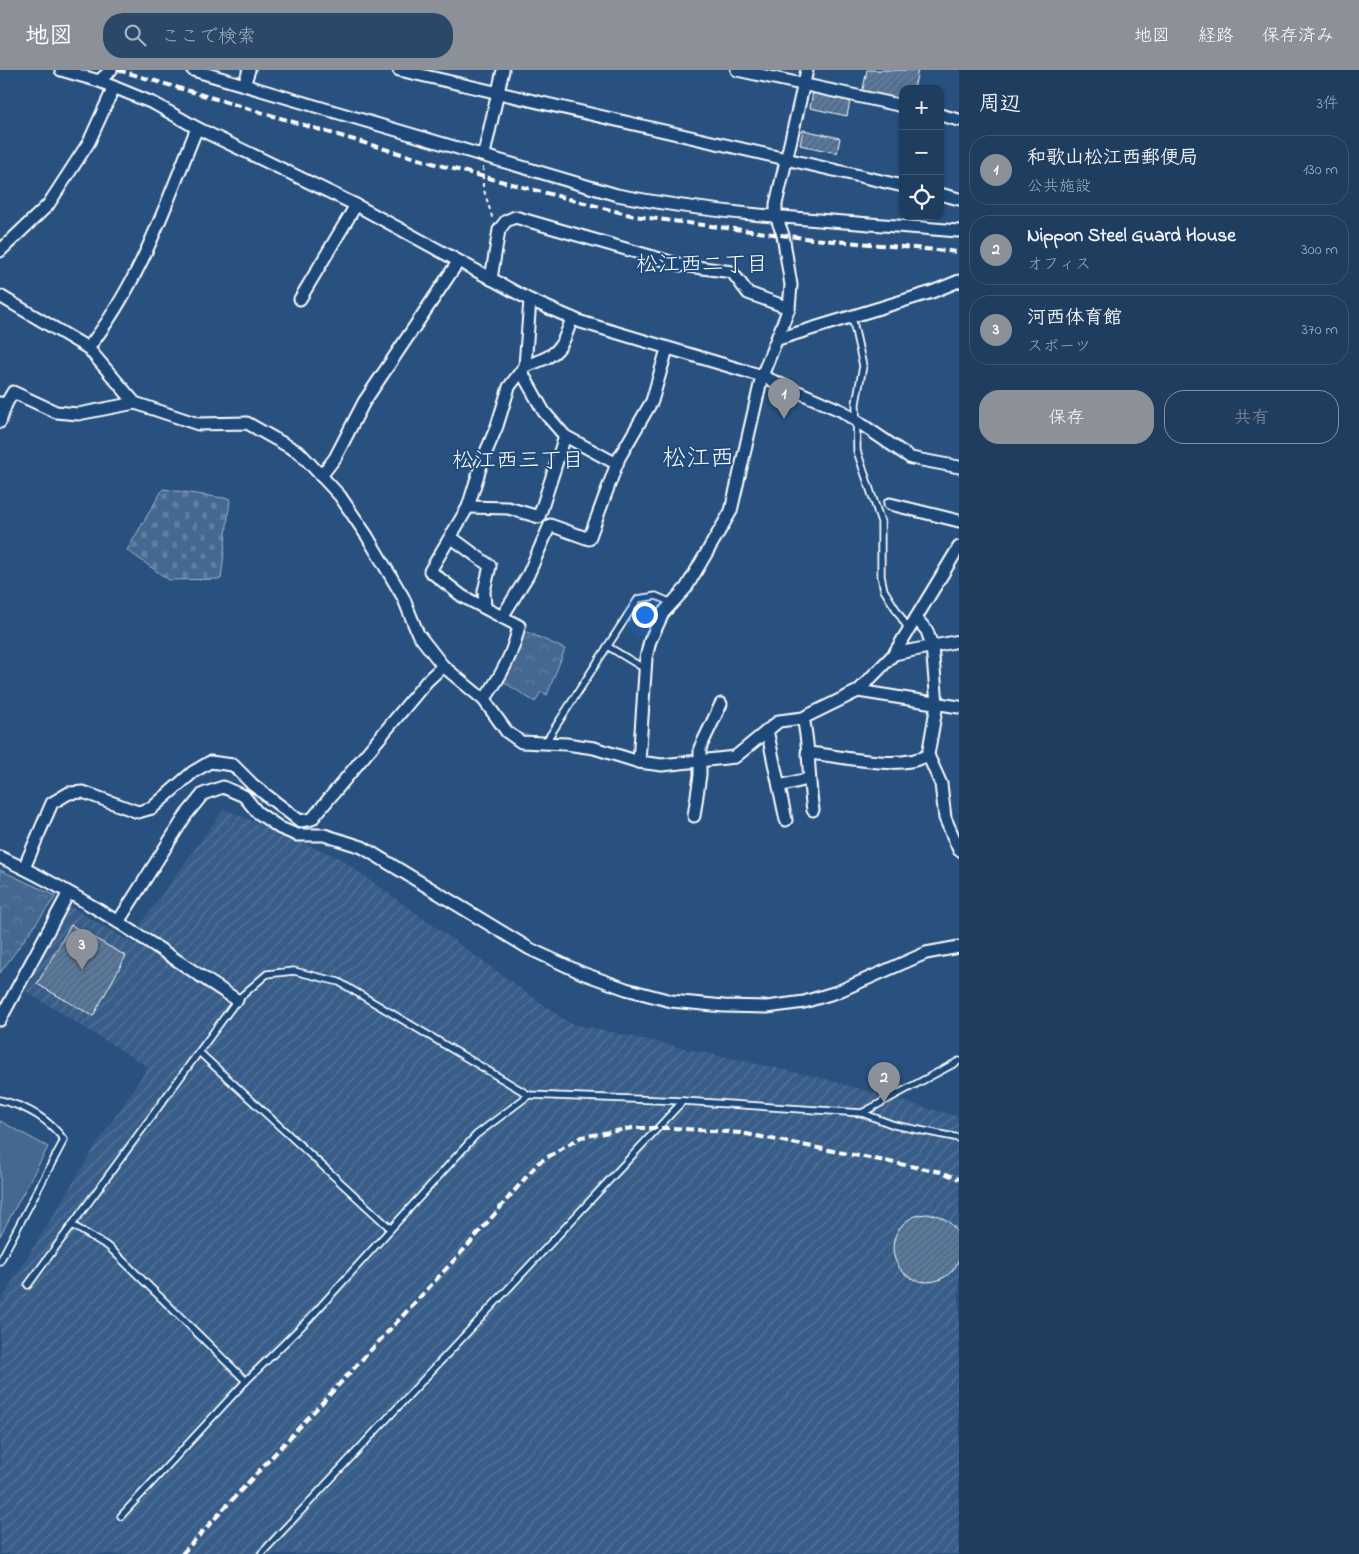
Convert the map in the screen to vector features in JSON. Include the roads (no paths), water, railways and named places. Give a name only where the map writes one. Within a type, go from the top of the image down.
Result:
[{"type":"street","points":[[60,70],[99,81],[155,104],[197,128],[356,205],[530,300],[572,318],[667,349],[723,363],[762,376],[820,400],[856,420],[911,458],[959,467]]},
{"type":"street","points":[[99,81],[111,70]]},
{"type":"street","points":[[193,70],[484,154],[617,195],[647,201],[776,216],[959,232]]},
{"type":"street","points":[[244,86],[250,70]]},
{"type":"street","points":[[399,70],[899,185]]},
{"type":"street","points":[[484,154],[504,70]]},
{"type":"street","points":[[738,70],[899,105]]},
{"type":"street","points":[[638,762],[645,669],[650,641],[663,612],[686,588],[731,511],[762,376],[789,308],[791,285],[782,235],[776,216],[786,159],[808,70]]},
{"type":"street","points":[[0,251],[48,205],[89,142],[114,88]]},
{"type":"street","points":[[944,116],[959,120]]},
{"type":"street","points":[[88,348],[108,323],[144,259],[197,128]]},
{"type":"street","points":[[944,195],[959,199]]},
{"type":"street","points":[[300,299],[356,205]]},
{"type":"street","points":[[491,279],[499,230],[506,222],[515,217],[681,265],[732,272],[748,293],[789,308]]},
{"type":"street","points":[[321,476],[335,458],[364,402],[458,262]]},
{"type":"street","points":[[778,338],[852,317],[959,282]]},
{"type":"street","points":[[0,296],[88,348],[135,402],[198,424],[247,423],[300,453],[340,496],[367,536],[403,597],[418,634],[443,666],[484,700],[507,732],[521,742],[594,748],[638,762],[662,766],[736,756],[779,721],[803,718],[858,690],[894,654],[959,547]]},
{"type":"street","points":[[484,700],[503,674],[515,643],[519,626],[462,596],[430,571],[452,538],[468,507],[509,387],[523,368],[530,300]]},
{"type":"street","points":[[523,368],[546,359],[561,347],[572,318]]},
{"type":"street","points":[[502,617],[528,575],[550,525],[589,540],[617,464],[652,401],[667,349]]},
{"type":"street","points":[[523,368],[544,412],[565,436],[617,464]]},
{"type":"street","points":[[0,422],[3,404],[13,392],[56,412],[78,414],[135,402]]},
{"type":"street","points":[[468,507],[508,508],[540,518],[565,436]]},
{"type":"street","points":[[890,504],[959,521]]},
{"type":"street","points":[[452,538],[490,566],[484,591],[485,608]]},
{"type":"street","points":[[916,618],[927,631],[932,646],[937,704],[928,755],[941,784],[946,818],[959,850]]},
{"type":"street","points":[[894,654],[959,641]]},
{"type":"street","points":[[24,868],[52,803],[69,793],[83,792],[138,812],[152,808],[193,772],[210,762],[218,761],[233,765],[253,785],[300,821],[312,820],[427,681],[443,666]]},
{"type":"street","points":[[858,690],[959,707]]},
{"type":"street","points":[[694,816],[700,775],[700,748],[721,704]]},
{"type":"street","points":[[803,718],[808,738],[808,779],[813,810]]},
{"type":"street","points":[[767,730],[786,820]]},
{"type":"street","points":[[807,753],[832,754],[875,761],[917,762],[928,755]]},
{"type":"street","points":[[779,786],[808,779]]},
{"type":"street","points":[[244,796],[253,785]]},
{"type":"street","points":[[118,922],[186,815],[202,794],[223,787],[244,796],[256,812],[280,828],[297,835],[324,835],[362,847],[530,949],[582,973],[626,989],[672,1001],[724,1006],[767,1006],[804,1002],[837,992],[926,953],[959,946]]},
{"type":"street","points":[[0,857],[24,868],[118,922],[237,1000]]},
{"type":"street","points":[[0,1020],[68,894]]},
{"type":"lane","points":[[852,317],[863,366],[856,403],[857,451],[881,522],[881,576],[884,590],[909,630]]},
{"type":"lane","points":[[545,743],[638,599],[656,596],[672,602]]},
{"type":"lane","points":[[607,646],[645,669]]},
{"type":"lane","points":[[28,1285],[237,1000],[267,974],[294,971],[339,982],[529,1095],[682,1101],[862,1113],[894,1125],[959,1138]]},
{"type":"lane","points":[[199,1052],[390,1228]]},
{"type":"lane","points":[[862,1113],[959,1061]]},
{"type":"lane","points":[[121,1516],[246,1382],[310,1318],[476,1135],[529,1095]]},
{"type":"lane","points":[[0,1100],[21,1105],[54,1125],[64,1140],[0,1261]]},
{"type":"lane","points":[[261,1554],[682,1101]]},
{"type":"lane","points":[[72,1225],[109,1247],[246,1382]]},
{"type":"railway","points":[[118,70],[439,165],[634,216],[812,239],[959,252]]},
{"type":"railway","points":[[182,1554],[470,1243],[538,1163],[581,1137],[633,1128],[673,1128],[741,1133],[941,1172],[959,1179]]},
{"type":"place","name":"和歌山松江西郵便局","points":[[784,419]]},
{"type":"place","name":"河西体育館","points":[[82,970]]},
{"type":"place","name":"Nippon Steel Guard House","points":[[884,1103]]},
{"type":"district","name":"松江西二丁目","points":[[702,266]]},
{"type":"district","name":"松江西","points":[[698,459]]},
{"type":"district","name":"松江西三丁目","points":[[518,462]]}]
